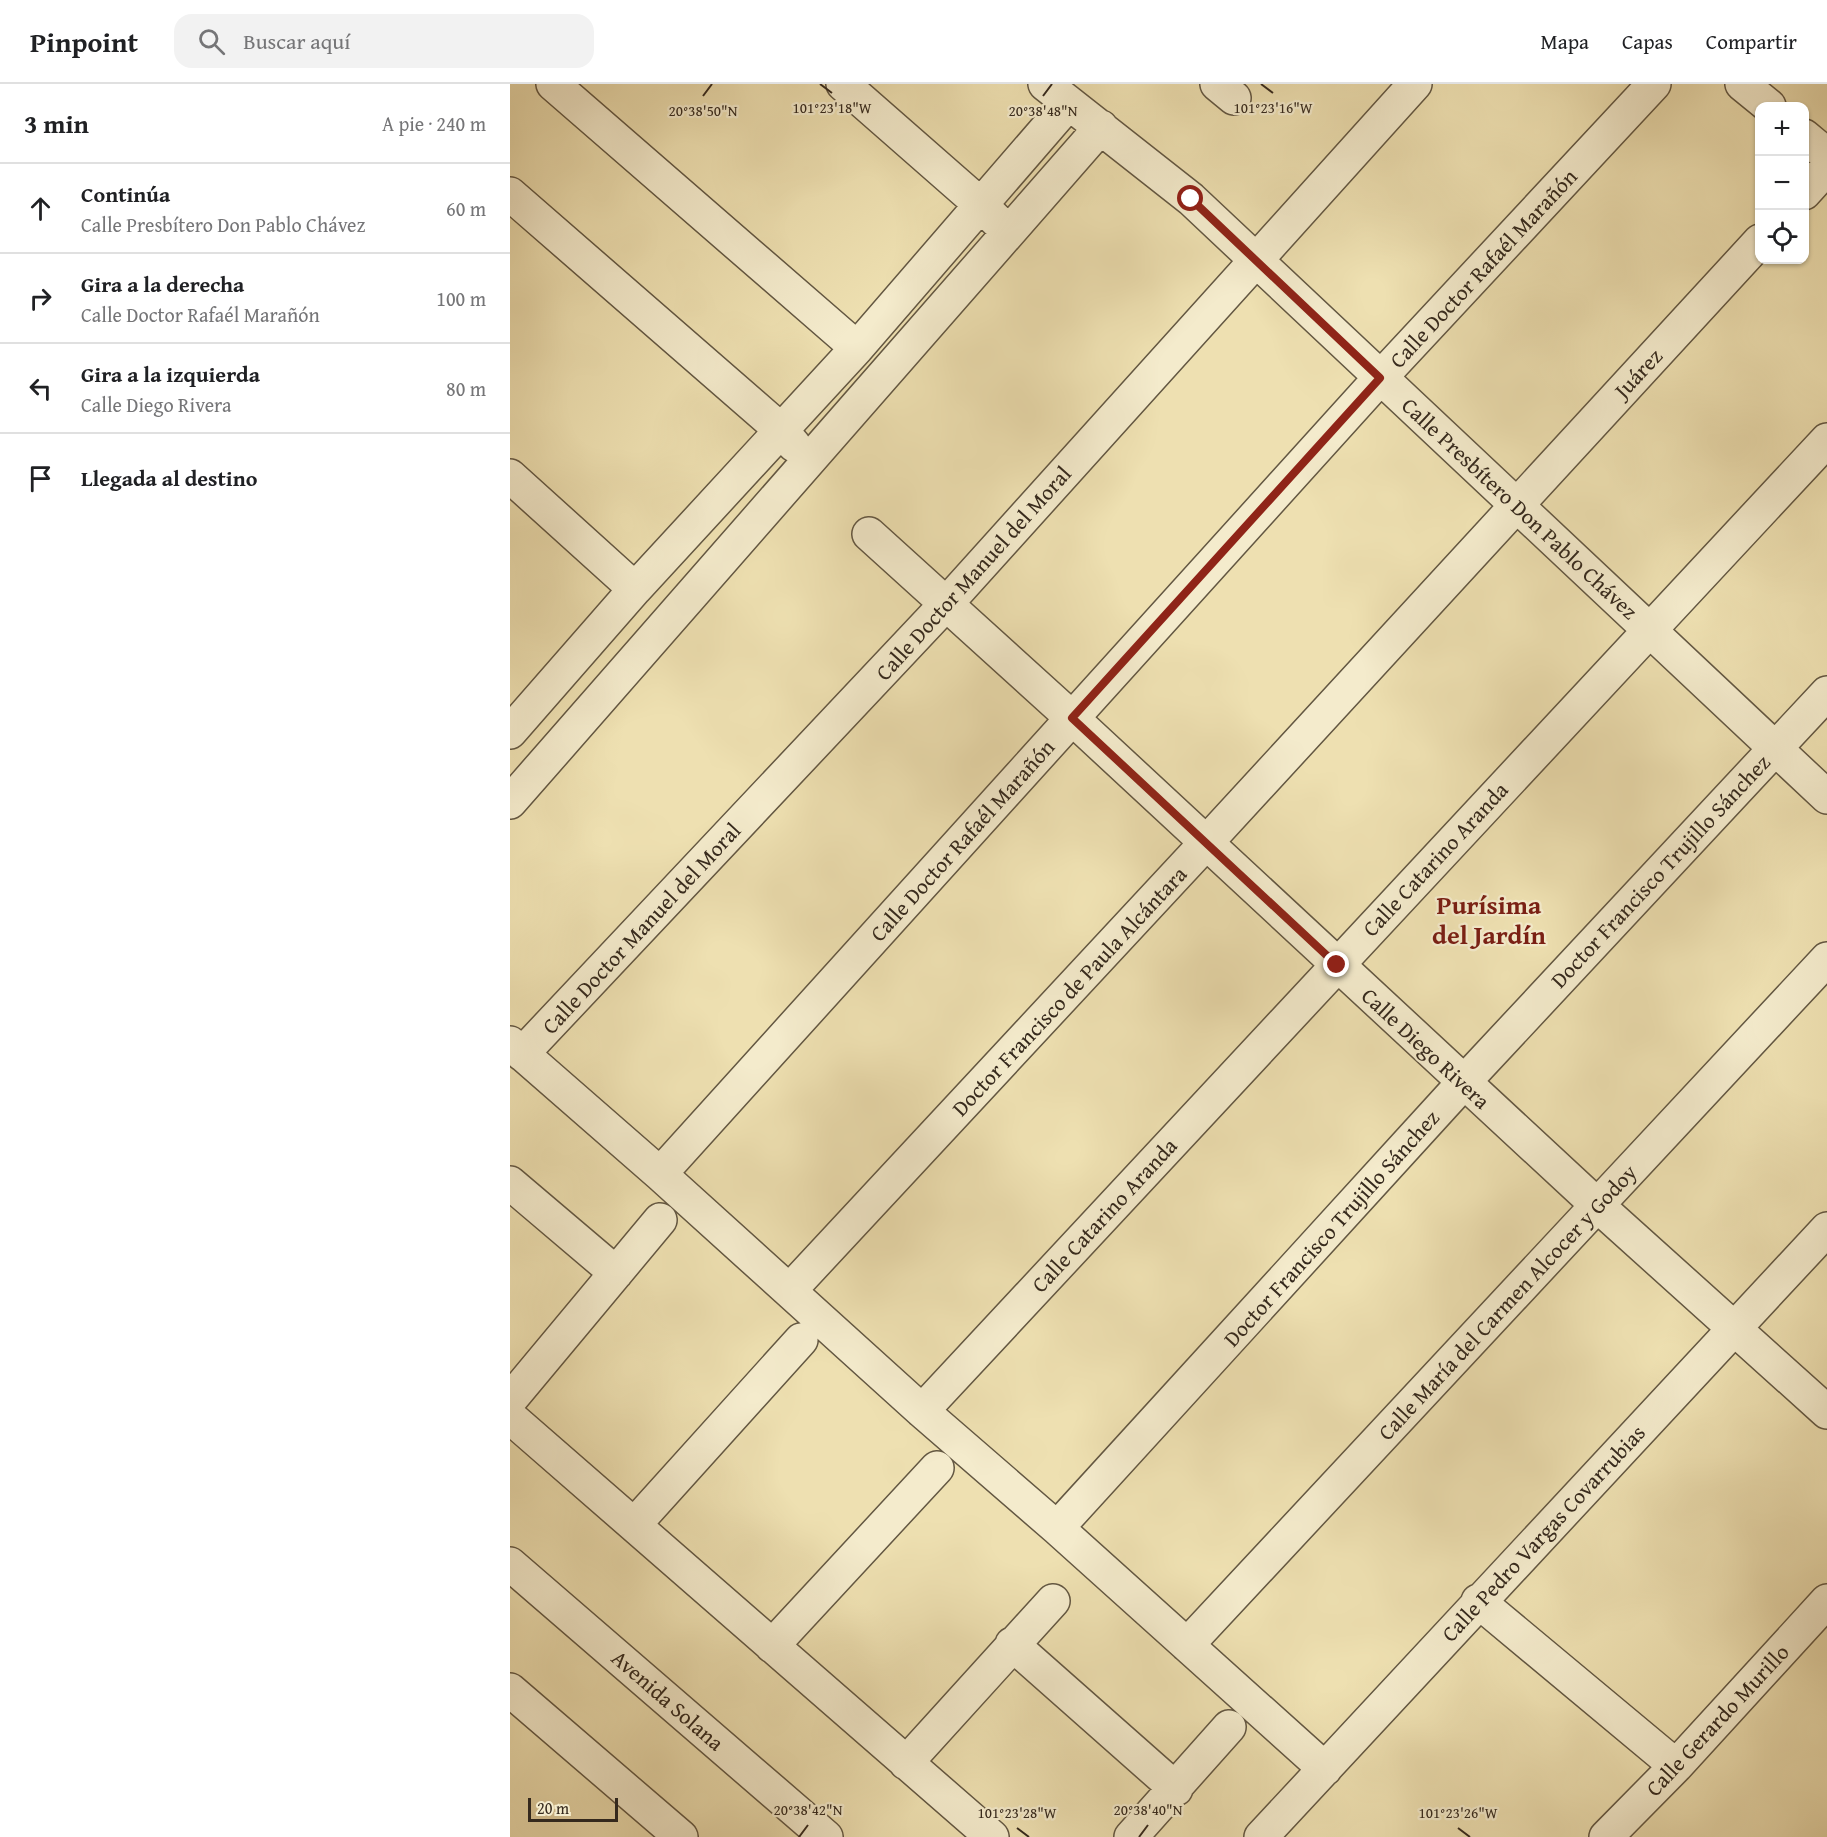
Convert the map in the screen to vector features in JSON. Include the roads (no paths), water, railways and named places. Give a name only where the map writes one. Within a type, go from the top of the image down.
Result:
[{"type":"street","points":[[553,84],[857,348]]},
{"type":"street","points":[[843,84],[981,204],[1009,233]]},
{"type":"street","name":"Calle Doctor Manuel del Moral","points":[[516,1048],[946,604],[1415,84]]},
{"type":"street","name":"Calle Doctor Rafaél Marañón","points":[[660,1174],[1380,378],[1654,84]]},
{"type":"street","points":[[1742,84],[1764,102]]},
{"type":"street","points":[[510,732],[635,589],[857,348],[981,204],[1057,94]]},
{"type":"street","name":"Calle Presbítero Don Pablo Chávez","points":[[1057,94],[1191,199],[1827,796]]},
{"type":"street","points":[[510,802],[1101,127]]},
{"type":"street","points":[[1809,140],[1827,155]]},
{"type":"street","points":[[1809,188],[1827,168]]},
{"type":"street","points":[[510,195],[781,430],[807,461]]},
{"type":"street","name":"Juárez","points":[[1517,505],[1755,247]]},
{"type":"street","name":"Calle Catarino Aranda","points":[[922,1411],[1827,440]]},
{"type":"street","points":[[510,476],[635,589]]},
{"type":"street","name":"Doctor Francisco de Paula Alcántara","points":[[790,1290],[1517,505]]},
{"type":"street","name":"Calle Diego Rivera","points":[[869,534],[1072,718],[1205,844],[1597,1205],[1827,1412]]},
{"type":"street","name":"Doctor Francisco Trujillo Sánchez","points":[[1057,1528],[1464,1082],[1827,693]]},
{"type":"street","points":[[510,738],[541,766]]},
{"type":"street","name":"Calle María del Carmen Alcocer y Godoy","points":[[1187,1645],[1827,959]]},
{"type":"street","points":[[516,1048],[1324,1768]]},
{"type":"street","points":[[510,1183],[616,1273]]},
{"type":"street","points":[[510,1400],[660,1220]]},
{"type":"street","name":"Calle Pedro Vargas Covarrubias","points":[[1261,1837],[1478,1601],[1827,1229]]},
{"type":"street","points":[[634,1525],[801,1340]]},
{"type":"street","points":[[510,1417],[992,1837]]},
{"type":"street","points":[[772,1646],[938,1468]]},
{"type":"street","name":"Avenida Solana","points":[[510,1563],[826,1837]]},
{"type":"street","points":[[906,1763],[1053,1600]]},
{"type":"street","points":[[1478,1601],[1676,1766]]},
{"type":"street","name":"Calle Gerardo Murillo","points":[[1606,1837],[1676,1766],[1827,1601]]},
{"type":"street","points":[[1012,1644],[1176,1789]]},
{"type":"street","points":[[510,1690],[681,1837]]},
{"type":"street","points":[[1131,1837],[1229,1727]]},
{"type":"district","name":"Purísima del Jardín","points":[[1489,919]]}]
